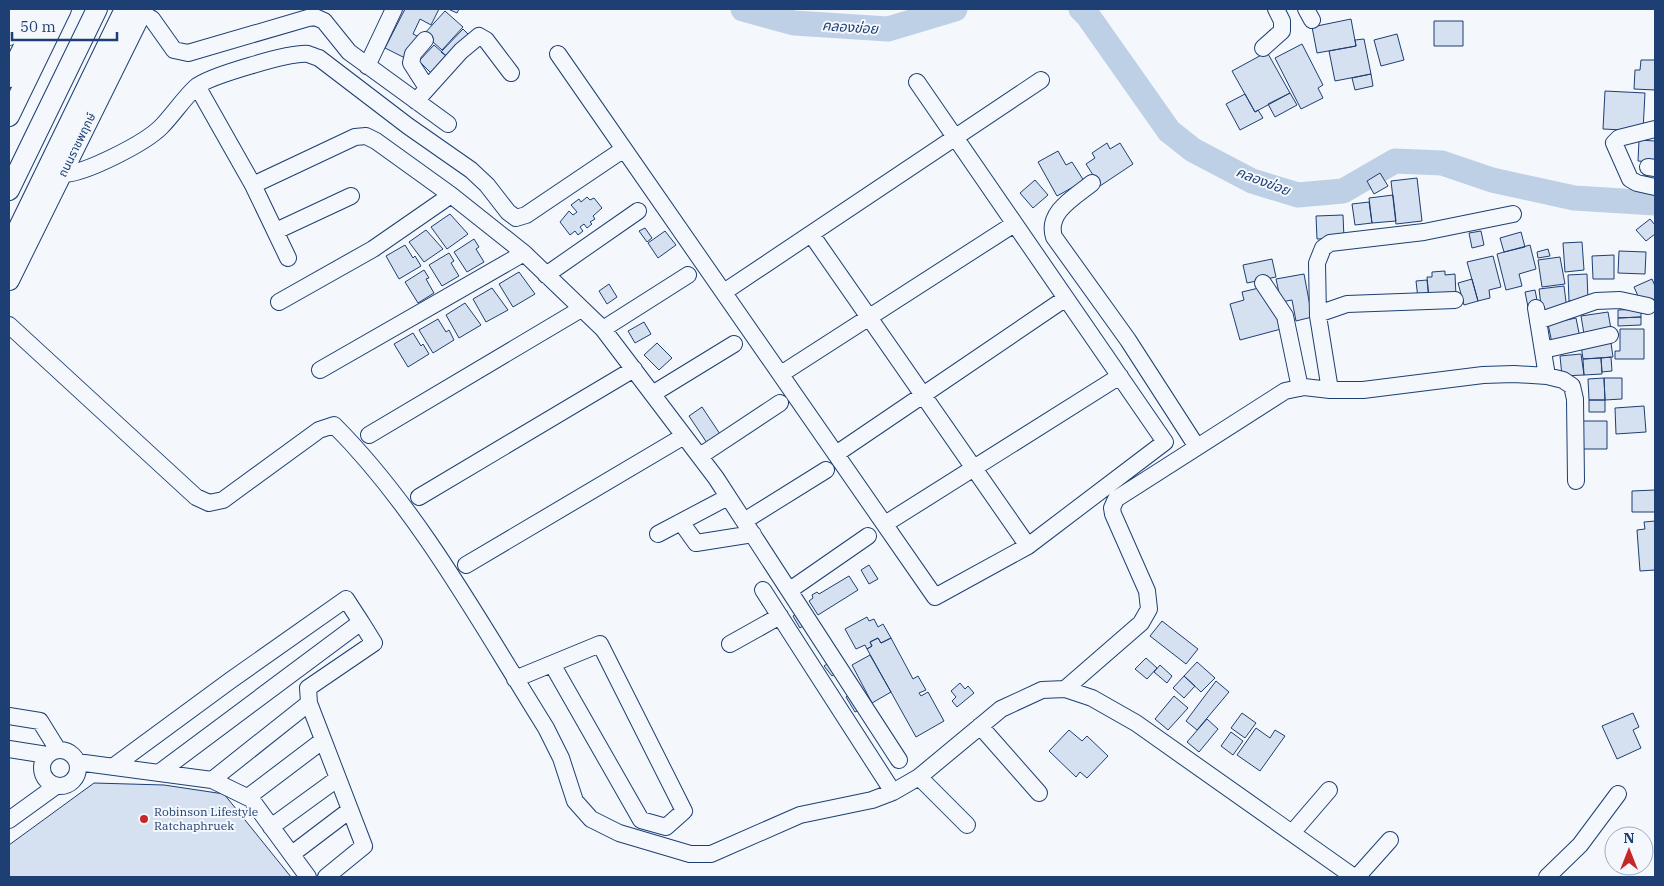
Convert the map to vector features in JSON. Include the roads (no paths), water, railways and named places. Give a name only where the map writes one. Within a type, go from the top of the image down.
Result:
[{"type":"main road","points":[[9,35],[21,9]]},
{"type":"main road","points":[[9,76],[42,9]]},
{"type":"main road","points":[[9,116],[61,9]]},
{"type":"main road","points":[[9,190],[97,9]]},
{"type":"main road","name":"ถนนราชพฤกษ์","points":[[9,248],[77,104],[136,10]]},
{"type":"main road","name":"ถนนราชพฤกษ์","points":[[9,280],[63,174],[136,10]]},
{"type":"street","points":[[367,66],[394,9]]},
{"type":"street","points":[[1263,48],[1282,31],[1282,21],[1276,9]]},
{"type":"street","points":[[136,10],[152,20],[174,50],[188,52],[308,18],[319,18],[324,21],[349,52],[448,124]]},
{"type":"street","points":[[416,101],[461,51],[479,36],[486,40],[511,73]]},
{"type":"street","points":[[425,40],[413,54],[411,63],[427,88]]},
{"type":"street","points":[[63,174],[82,171],[144,140],[160,128],[197,86],[224,74],[293,55],[308,54],[319,58],[408,126],[471,170],[487,185],[508,212],[516,218],[526,215],[624,149]]},
{"type":"street","points":[[558,54],[935,597],[1028,546],[1165,442],[917,82]]},
{"type":"street","points":[[724,292],[1041,80]]},
{"type":"street","points":[[197,86],[253,185],[288,258]]},
{"type":"street","points":[[1655,129],[1619,138],[1614,143],[1630,179],[1637,183],[1655,187]]},
{"type":"street","points":[[253,185],[355,137],[366,136],[376,141],[451,195],[524,253],[603,329],[654,393],[728,496],[899,760]]},
{"type":"street","points":[[1092,183],[1057,212],[1052,221],[1054,237],[1128,340],[1198,446]]},
{"type":"street","points":[[279,302],[373,249],[451,195]]},
{"type":"street","points":[[276,232],[352,196]]},
{"type":"street","points":[[546,275],[638,210]]},
{"type":"street","points":[[1330,390],[1318,314],[1317,263],[1323,248],[1330,243],[1424,232],[1512,214]]},
{"type":"street","points":[[781,374],[1014,224]]},
{"type":"street","points":[[811,234],[1028,546]]},
{"type":"street","points":[[320,370],[524,253]]},
{"type":"street","points":[[603,329],[688,275]]},
{"type":"street","points":[[1263,283],[1285,316],[1300,388]]},
{"type":"street","points":[[836,454],[1066,298]]},
{"type":"street","points":[[1318,314],[1348,304],[1455,300]]},
{"type":"street","points":[[1547,376],[1537,315],[1596,301],[1620,300],[1648,306]]},
{"type":"street","points":[[369,435],[581,309]]},
{"type":"street","points":[[10,330],[196,497],[209,503],[223,500],[318,430],[334,425],[390,489],[424,536],[546,728],[561,758],[575,801],[591,819],[620,833],[690,854],[711,854],[800,815],[872,800],[893,792],[919,776],[1001,709],[1021,698],[1042,690],[1065,689],[1092,698],[1136,722],[1355,877],[1390,840]]},
{"type":"street","points":[[1543,350],[1610,335]]},
{"type":"street","points":[[654,393],[734,344]]},
{"type":"street","points":[[418,497],[634,369]]},
{"type":"street","points":[[1065,689],[1141,623],[1149,609],[1147,591],[1113,514],[1112,508],[1116,499],[1285,391],[1300,388],[1330,390],[1390,387],[1483,375],[1547,376],[1563,380],[1572,386],[1575,399],[1576,481]]},
{"type":"street","points":[[885,524],[1120,376]]},
{"type":"street","points":[[700,456],[780,403]]},
{"type":"street","points":[[466,566],[684,436]]},
{"type":"street","points":[[681,522],[696,543],[748,527],[826,470]]},
{"type":"street","points":[[658,534],[728,496]]},
{"type":"street","points":[[790,590],[868,536]]},
{"type":"street","points":[[763,590],[893,792]]},
{"type":"street","points":[[114,766],[230,680],[346,599],[374,643],[308,688],[308,703],[364,846],[326,877]]},
{"type":"street","points":[[730,644],[780,616]]},
{"type":"street","points":[[160,772],[361,622]]},
{"type":"street","points":[[515,678],[600,644],[684,811],[666,827],[641,820],[552,664]]},
{"type":"street","points":[[212,780],[308,703]]},
{"type":"street","points":[[9,716],[40,721],[49,756],[46,780],[56,786]]},
{"type":"street","points":[[980,726],[1039,793]]},
{"type":"street","points":[[248,797],[322,741]]},
{"type":"street","points":[[9,749],[49,756]]},
{"type":"street","points":[[9,758],[70,753],[77,762],[78,768],[75,778],[66,785],[56,786],[10,816]]},
{"type":"street","points":[[77,762],[212,780],[248,797],[308,877]]},
{"type":"street","points":[[919,776],[967,825]]},
{"type":"street","points":[[272,827],[337,779]]},
{"type":"street","points":[[1292,833],[1329,790]]},
{"type":"street","points":[[1547,877],[1580,845],[1618,794]]},
{"type":"street","points":[[292,854],[350,810]]},
{"type":"waterway","name":"คลองข่อย","points":[[743,9],[794,23],[888,29],[955,9]]},
{"type":"waterway","name":"คลองข่อย","points":[[1081,9],[1088,16],[1169,131],[1193,150],[1252,181],[1298,195],[1343,191],[1395,161],[1442,163],[1492,180],[1574,198],[1655,203]]},
{"type":"place","name":"Robinson Lifestyle Ratchaphruek","points":[[144,819]]}]
